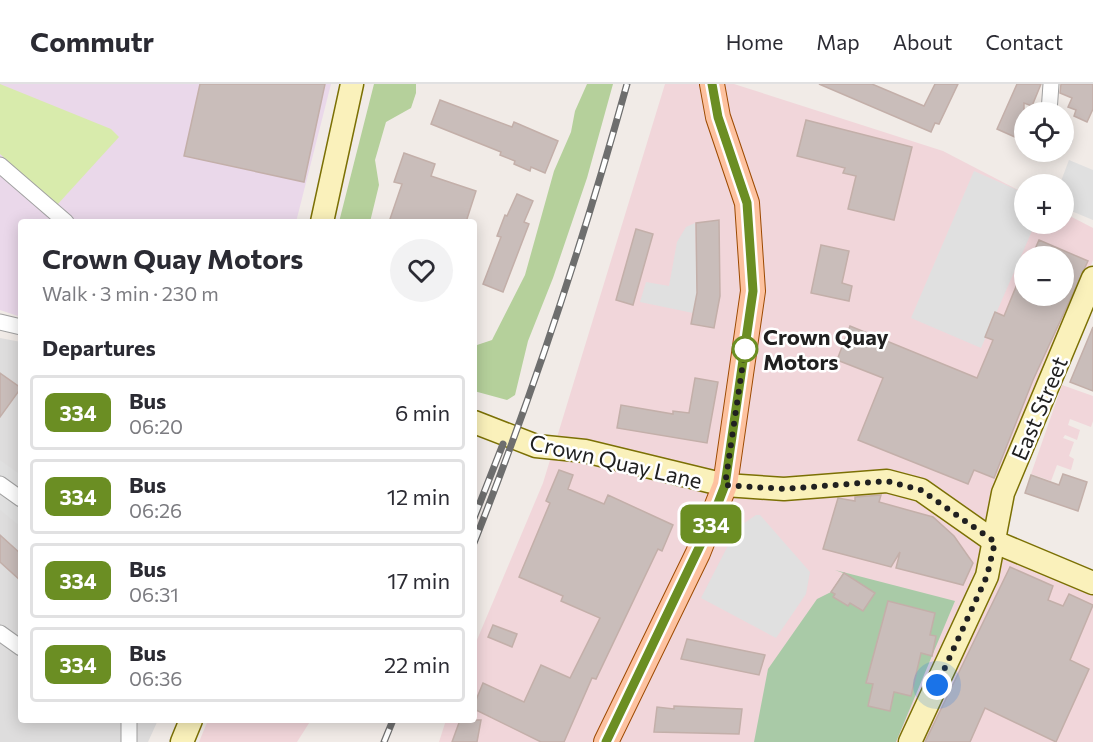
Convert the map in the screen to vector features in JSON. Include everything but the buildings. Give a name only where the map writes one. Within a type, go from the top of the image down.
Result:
[{"type":"main road","points":[[610,741],[708,529],[725,485],[753,291],[747,203],[718,117],[712,84]]},
{"type":"street","points":[[323,219],[352,84]]},
{"type":"street","points":[[1050,102],[1051,84]]},
{"type":"street","points":[[0,165],[63,219]]},
{"type":"street","name":"East Street","points":[[910,742],[982,587],[995,542],[1003,494],[1093,278]]},
{"type":"street","points":[[0,322],[18,326]]},
{"type":"street","name":"Crown Quay Lane","points":[[477,423],[536,446],[585,452],[725,485],[784,489],[887,481],[921,490],[995,542],[1093,582]]},
{"type":"street","points":[[0,484],[18,497]]},
{"type":"street","points":[[0,633],[18,646]]},
{"type":"street","points":[[126,723],[129,742]]},
{"type":"street","points":[[182,742],[190,723]]},
{"type":"shaded area","points":[[0,84],[331,84],[297,219],[18,219],[18,316],[0,310]]},
{"type":"shaded area","points":[[665,84],[734,84],[943,151],[1014,188],[1014,234],[1074,234],[1074,218],[1093,228],[1093,260],[980,547],[1093,593],[1093,742],[439,742],[445,723],[477,723],[477,640],[543,483]]},
{"type":"shaded area","points":[[1068,162],[1093,170],[1093,220],[1074,212],[1074,174],[1064,174]]},
{"type":"shaded area","points":[[974,171],[1014,189],[1014,234],[1031,234],[1025,246],[1014,246],[1014,272],[981,348],[911,318]]},
{"type":"shaded area","points":[[695,223],[697,293],[693,313],[640,302],[646,282],[669,286],[677,242],[686,227]]},
{"type":"shaded area","points":[[0,338],[18,341],[18,723],[157,723],[148,742],[0,742]]},
{"type":"shaded area","points":[[1062,385],[1093,396],[1093,421],[1091,427],[1070,419],[1068,425],[1080,430],[1077,440],[1065,435],[1063,438],[1074,442],[1069,456],[1074,459],[1071,470],[1057,465],[1051,481],[1031,474]]},
{"type":"shaded area","points":[[0,460],[18,473],[18,525],[0,510]]},
{"type":"shaded area","points":[[756,515],[760,515],[810,572],[806,594],[776,638],[701,598],[737,528]]},
{"type":"shaded area","points":[[207,723],[309,723],[297,742],[199,742]]},
{"type":"green space","points":[[0,84],[111,129],[119,137],[57,205],[0,154]]},
{"type":"green space","points":[[374,84],[416,84],[416,93],[411,108],[386,122],[375,160],[379,185],[371,219],[340,219]]},
{"type":"green space","points":[[587,84],[613,84],[587,178],[553,278],[528,341],[515,395],[507,400],[477,392],[477,345],[492,340],[525,275],[554,171],[571,132],[575,111]]},
{"type":"green space","points":[[835,570],[955,601],[896,742],[754,742],[768,669],[817,599],[831,592],[843,573]]},
{"type":"railway","points":[[477,535],[517,430],[556,315],[627,84]]},
{"type":"railway","points":[[477,510],[503,444]]},
{"type":"railway","points":[[384,742],[392,723]]},
{"type":"bus line","name":"334","points":[[606,742],[629,690],[698,553],[725,485],[753,291],[747,203],[718,117],[712,84]]},
{"type":"place","name":"Crown Quay Motors","points":[[745,349]]},
{"type":"route","points":[[745,349],[725,485],[784,489],[887,481],[921,490],[995,542],[987,576],[937,685]]}]
